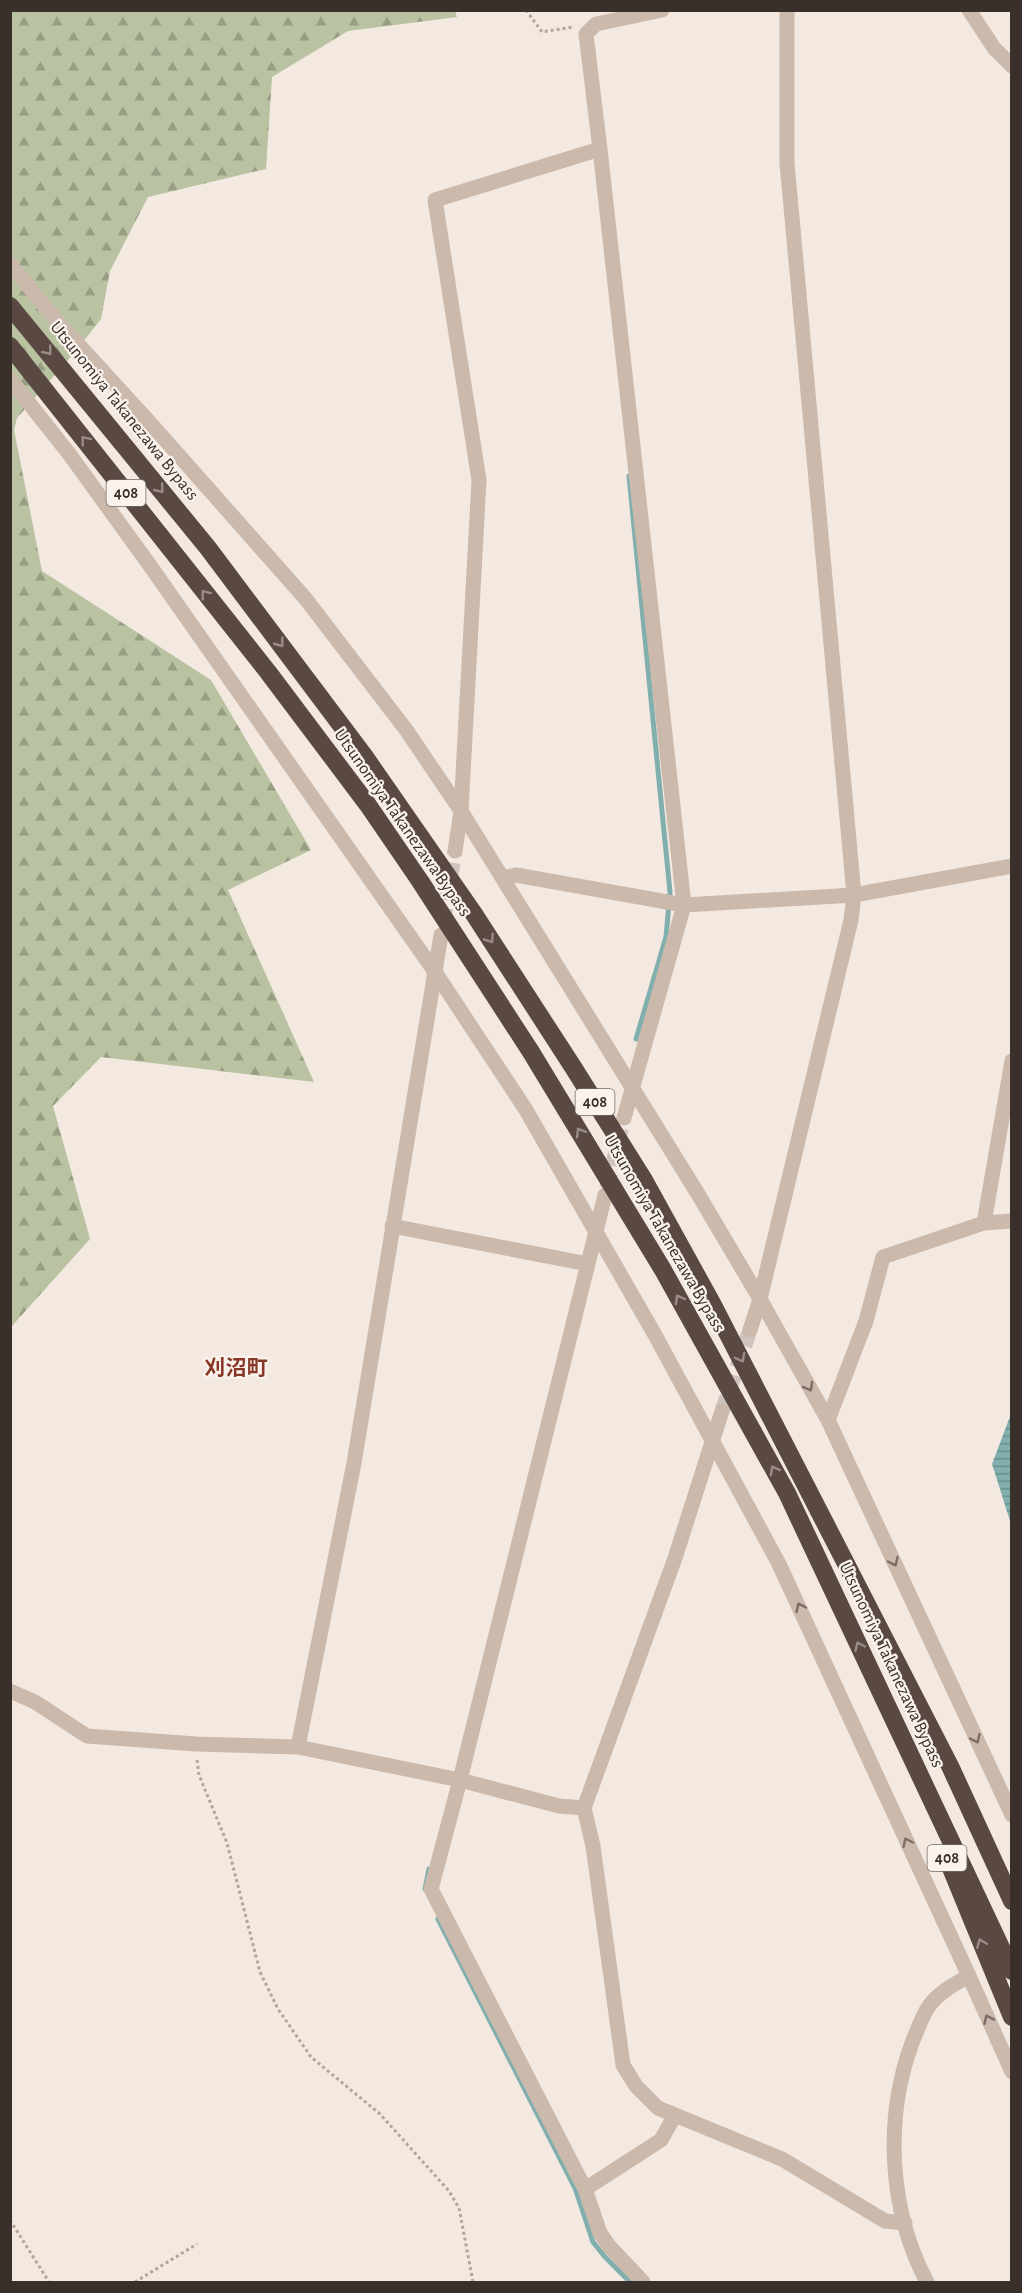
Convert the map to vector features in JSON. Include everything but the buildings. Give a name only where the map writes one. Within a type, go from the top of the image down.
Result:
[{"type":"highway","name":"Utsunomiya Takanezawa Bypass","points":[[10,306],[208,548],[365,757],[474,914],[644,1180],[787,1445],[974,1818],[1011,1901]]},
{"type":"highway","name":"Utsunomiya Takanezawa Bypass","points":[[10,346],[268,672],[361,796],[420,880],[525,1042],[663,1270],[787,1493],[1011,1971]]},
{"type":"highway","name":"408","points":[[884,1698],[1011,2016]]},
{"type":"highway","name":"408","points":[[974,1818],[1011,1888]]},
{"type":"street","points":[[624,1118],[684,905],[586,34],[596,24],[662,10]]},
{"type":"street","points":[[750,1330],[760,1299],[851,920],[854,895],[787,163],[787,10]]},
{"type":"street","points":[[969,10],[994,48],[1011,66]]},
{"type":"street","points":[[455,851],[461,811],[479,480],[435,200],[600,149]]},
{"type":"street","points":[[10,264],[57,321],[152,424],[305,598],[407,731],[461,811],[760,1299],[828,1420],[1011,1815]]},
{"type":"street","points":[[10,380],[70,455],[151,567],[435,972],[526,1110],[597,1231],[779,1564],[1011,2072]]},
{"type":"street","points":[[503,878],[516,875],[684,905],[854,895],[1011,866]]},
{"type":"street","points":[[298,1747],[354,1463],[441,935]]},
{"type":"street","points":[[984,1223],[1011,1061]]},
{"type":"street","points":[[605,1196],[431,1889],[585,2189],[600,2233],[643,2283]]},
{"type":"street","points":[[828,1420],[866,1321],[883,1257],[984,1223],[1011,1221]]},
{"type":"street","points":[[392,1226],[588,1264]]},
{"type":"street","points":[[722,1411],[675,1558],[584,1808],[593,1845],[623,2065],[636,2086],[658,2108],[782,2159],[885,2222],[905,2223]]},
{"type":"street","points":[[10,1691],[35,1702],[87,1736],[195,1744],[298,1747],[460,1780],[559,1806],[584,1808]]},
{"type":"street","points":[[927,2283],[912,2249],[896,2178],[894,2141],[900,2088],[907,2058],[930,2005],[949,1986],[969,1976]]},
{"type":"street","points":[[585,2189],[661,2140],[675,2115]]},
{"type":"path","points":[[526,10],[542,32],[596,24]]},
{"type":"path","points":[[195,1744],[199,1775],[227,1843],[260,1972],[279,2009],[311,2057],[380,2114],[449,2190],[459,2208],[473,2283]]},
{"type":"path","points":[[10,2220],[49,2283]]},
{"type":"path","points":[[135,2283],[197,2244]]},
{"type":"green space","points":[[11,11],[455,11],[457,17],[348,31],[272,77],[266,169],[148,197],[110,271],[101,319],[17,418],[14,430],[42,571],[211,680],[311,850],[228,890],[314,1082],[101,1057],[53,1106],[90,1239],[11,1327]]},
{"type":"water","points":[[1012,1414],[1011,1524],[992,1464]]},
{"type":"waterway","points":[[629,476],[670,892],[666,937],[636,1039]]},
{"type":"waterway","points":[[425,1889],[429,1869]]},
{"type":"waterway","points":[[438,1919],[575,2188],[593,2242],[630,2282]]},
{"type":"tunnel","points":[[443,923],[455,851]]},
{"type":"tunnel","points":[[607,1188],[624,1118]]},
{"type":"tunnel","points":[[722,1411],[750,1330]]},
{"type":"district","name":"刈沼町","points":[[236,1368]]}]
